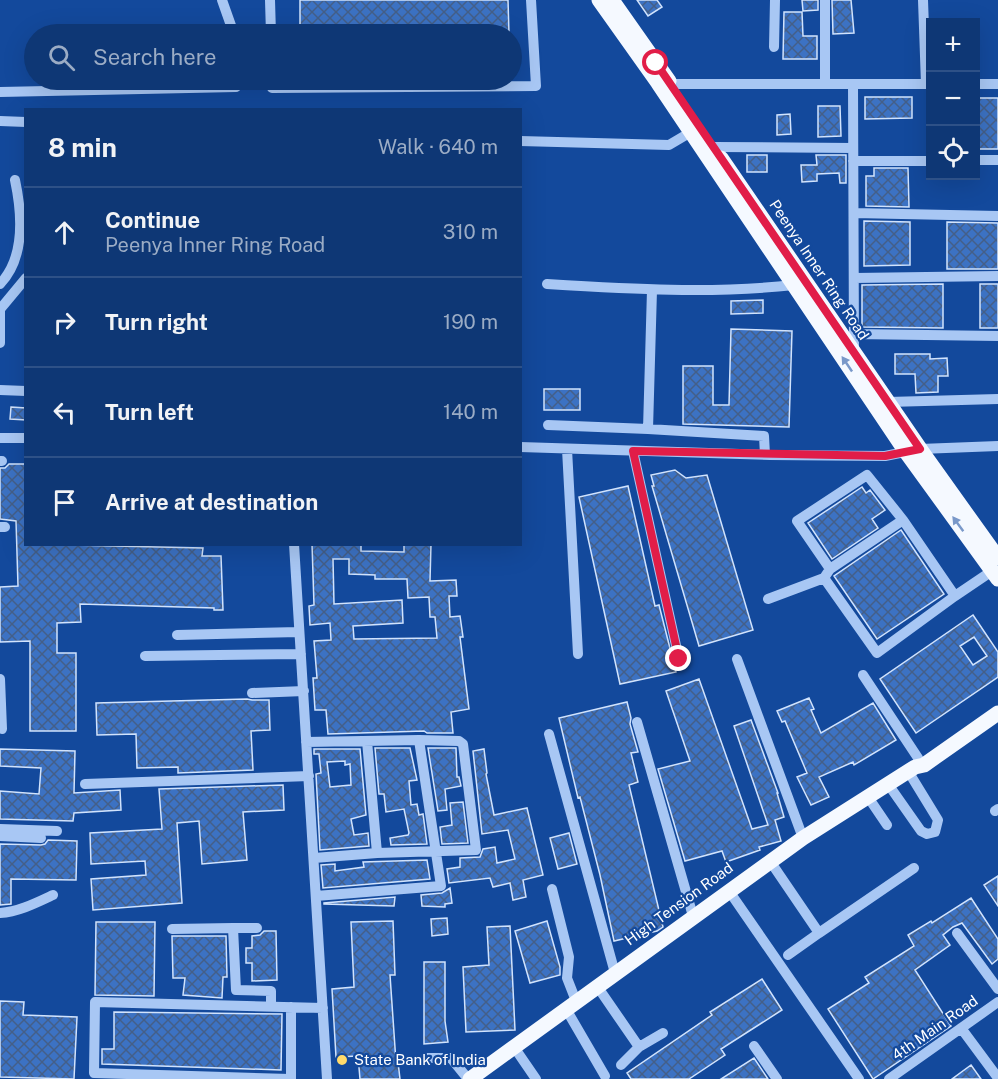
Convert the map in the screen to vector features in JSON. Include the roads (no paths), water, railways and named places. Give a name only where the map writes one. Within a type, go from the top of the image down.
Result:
[{"type":"main road","name":"Peenya Inner Ring Road","points":[[599,0],[794,285],[996,569]]},
{"type":"main road","name":"Peenya Inner Ring Road","points":[[612,0],[888,402],[903,436]]},
{"type":"main road","name":"High Tension Road","points":[[469,1079],[770,861],[888,784],[998,702]]},
{"type":"main road","name":"High Tension Road","points":[[914,765],[924,765],[998,713]]},
{"type":"street","points":[[222,0],[230,24]]},
{"type":"street","points":[[270,0],[271,24]]},
{"type":"street","points":[[522,86],[536,86],[531,0]]},
{"type":"street","points":[[774,47],[775,0]]},
{"type":"street","points":[[825,0],[825,84]]},
{"type":"street","points":[[923,0],[927,72]]},
{"type":"street","points":[[670,84],[926,84]]},
{"type":"street","points":[[853,84],[854,353]]},
{"type":"street","points":[[980,84],[998,84]]},
{"type":"street","points":[[0,92],[94,90]]},
{"type":"street","points":[[0,121],[24,122]]},
{"type":"street","points":[[522,141],[669,145],[691,132]]},
{"type":"street","points":[[714,147],[853,148]]},
{"type":"street","points":[[853,161],[926,160]]},
{"type":"street","points":[[980,160],[998,160]]},
{"type":"street","points":[[0,284],[5,278],[19,241],[21,221],[15,180]]},
{"type":"street","points":[[854,213],[998,216]]},
{"type":"street","points":[[854,278],[998,276]]},
{"type":"street","points":[[0,343],[1,308],[24,280]]},
{"type":"street","points":[[547,284],[652,290],[748,289],[794,285]]},
{"type":"street","points":[[648,429],[652,290]]},
{"type":"street","points":[[854,334],[998,336]]},
{"type":"street","points":[[0,390],[24,391]]},
{"type":"street","points":[[888,402],[998,399]]},
{"type":"street","points":[[548,425],[764,436],[765,455]]},
{"type":"street","points":[[0,438],[24,438]]},
{"type":"street","points":[[522,447],[765,455],[885,456],[913,451],[998,446]]},
{"type":"street","points":[[567,449],[578,654]]},
{"type":"street","points":[[633,451],[679,659]]},
{"type":"street","points":[[955,596],[903,520],[867,475],[797,521],[827,574],[877,652],[996,569]]},
{"type":"street","points":[[768,599],[827,574],[903,520]]},
{"type":"street","points":[[294,546],[327,1079]]},
{"type":"street","points":[[177,635],[299,632]]},
{"type":"street","points":[[146,657],[301,654]]},
{"type":"street","points":[[737,659],[803,838]]},
{"type":"street","points":[[864,675],[914,765],[938,820],[935,832],[927,834],[921,831],[888,784]]},
{"type":"street","points":[[0,679],[2,729]]},
{"type":"street","points":[[252,693],[304,691]]},
{"type":"street","points":[[637,722],[693,916]]},
{"type":"street","points":[[549,734],[615,973]]},
{"type":"street","points":[[316,896],[441,886],[419,740]]},
{"type":"street","points":[[367,741],[377,853]]},
{"type":"street","points":[[306,742],[459,741],[463,748],[476,850],[436,850],[314,858]]},
{"type":"street","points":[[85,784],[309,776]]},
{"type":"street","points":[[868,797],[887,825]]},
{"type":"street","points":[[0,829],[57,831]]},
{"type":"street","points":[[0,836],[41,838]]},
{"type":"street","points":[[770,861],[819,933]]},
{"type":"street","points":[[789,955],[914,868]]},
{"type":"street","points":[[552,889],[569,957],[567,978],[571,1005],[605,1076]]},
{"type":"street","points":[[729,891],[859,1079]]},
{"type":"street","points":[[0,913],[24,908],[53,895]]},
{"type":"street","points":[[172,928],[257,928]]},
{"type":"street","points":[[233,928],[236,990],[271,991],[271,1006]]},
{"type":"street","points":[[957,933],[998,989]]},
{"type":"street","points":[[597,986],[639,1047]]},
{"type":"street","points":[[291,1007],[290,1079],[94,1073],[95,1002],[271,1006],[323,1008]]},
{"type":"street","name":"4th Main Road","points":[[889,1079],[998,1002]]},
{"type":"street","points":[[961,1028],[998,1078]]},
{"type":"street","points":[[621,1065],[639,1047],[663,1033]]},
{"type":"street","points":[[754,1046],[777,1079]]},
{"type":"street","points":[[514,1047],[536,1079]]},
{"type":"street","points":[[426,1058],[451,1058],[469,1079]]},
{"type":"place","name":"State Bank of India","points":[[342,1060]]}]
